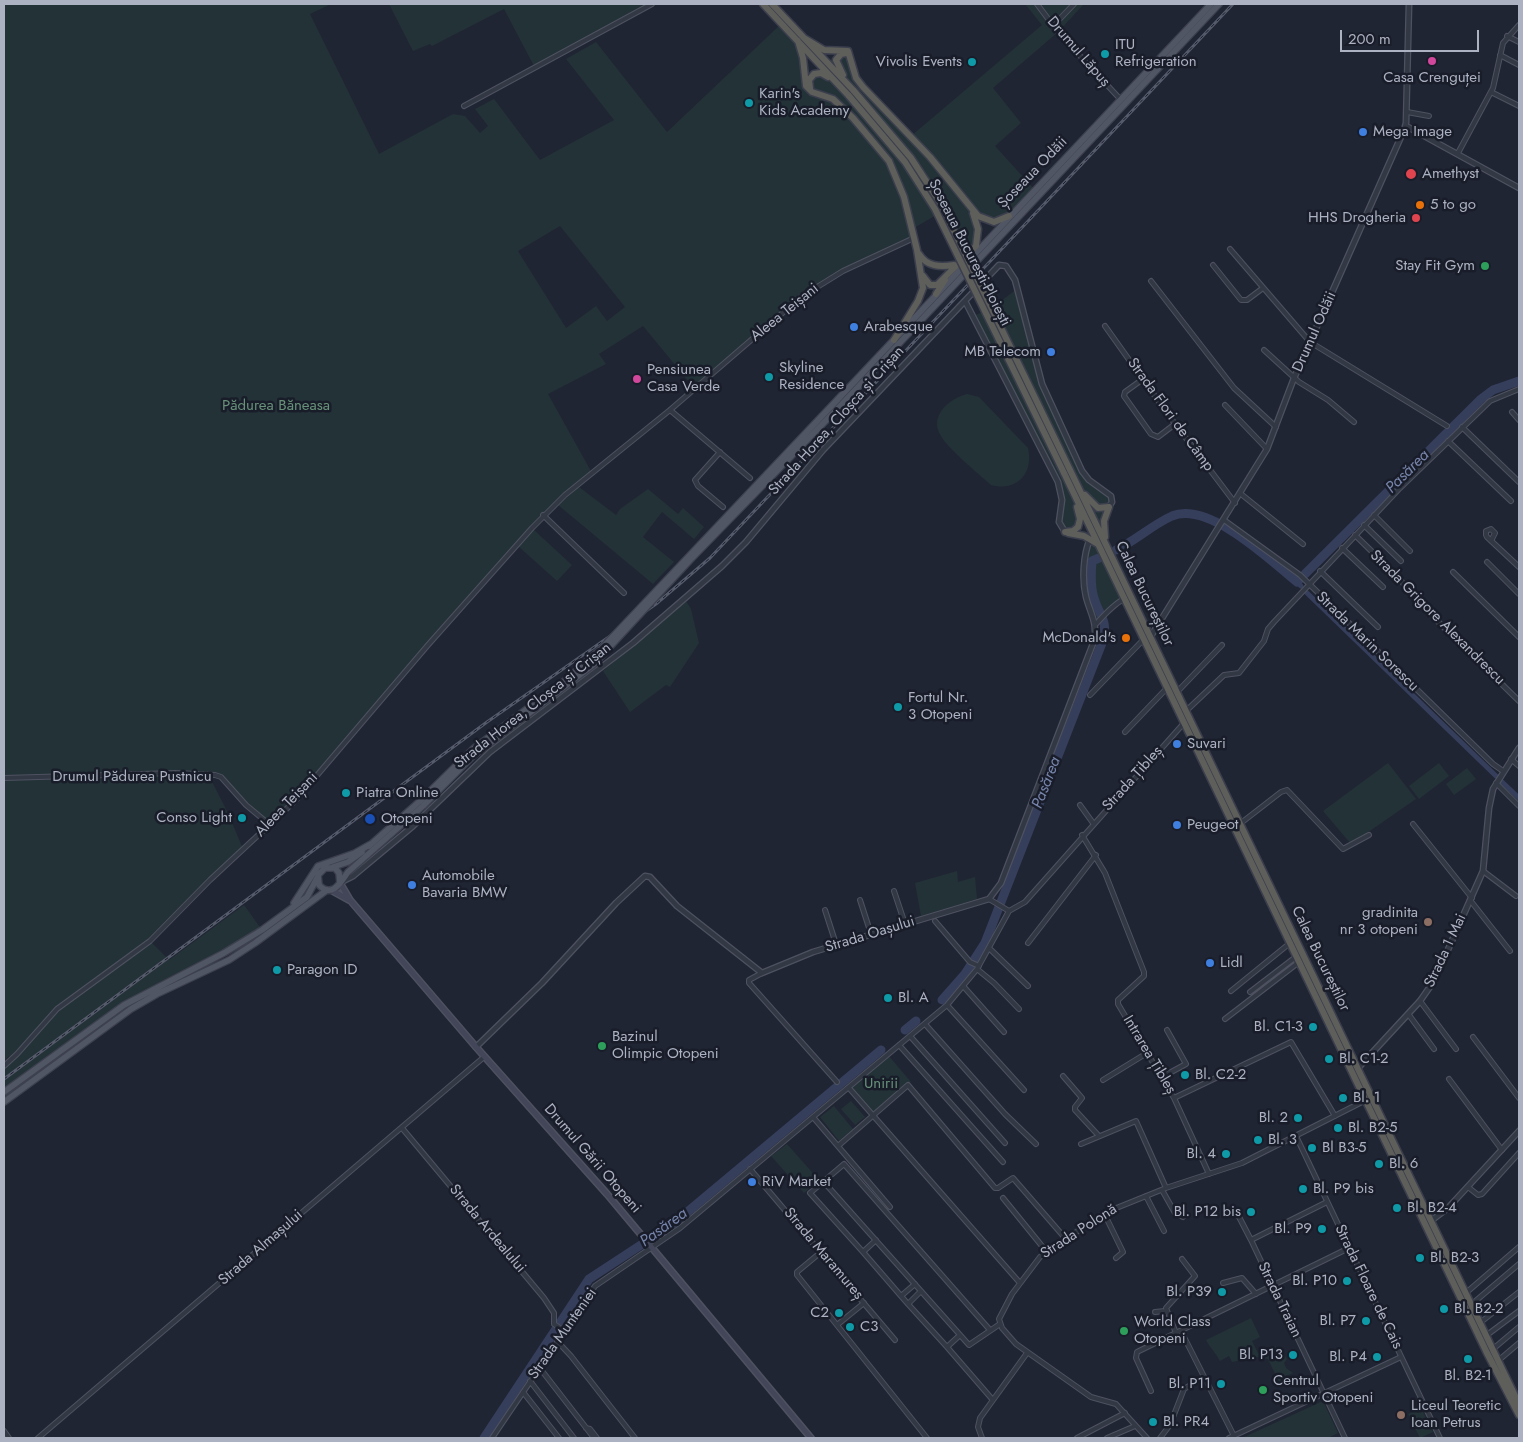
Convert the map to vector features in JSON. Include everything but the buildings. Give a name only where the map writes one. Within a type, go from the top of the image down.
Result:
[{"type":"highway","name":"Șoseaua București-Ploiești","points":[[763,4],[847,83],[852,94],[904,162],[935,209],[1103,546]]},
{"type":"highway","name":"Șoseaua București-Ploiești","points":[[772,4],[841,88],[852,94]]},
{"type":"highway","points":[[894,340],[920,296],[923,276],[904,197],[896,174],[885,154],[841,106],[829,97],[812,92],[805,83],[801,40],[824,50],[845,50],[850,54],[859,83],[930,156],[971,209],[982,219],[991,222],[1009,216]]},
{"type":"highway","points":[[847,83],[836,60],[841,54],[850,54]]},
{"type":"highway","points":[[812,92],[808,80],[818,72],[825,75],[841,88]]},
{"type":"highway","points":[[923,276],[934,286],[940,283],[970,249],[975,238],[974,223],[965,202]]},
{"type":"highway","points":[[936,294],[953,268],[976,246],[978,229],[971,209]]},
{"type":"highway","points":[[917,250],[922,259],[940,271],[940,278],[932,282],[923,276]]},
{"type":"highway","points":[[932,265],[953,268]]},
{"type":"highway","name":"Șoseaua București-Ploiești","points":[[1076,490],[1097,526]]},
{"type":"highway","points":[[1065,532],[1090,539],[1103,546],[1104,520],[1109,507],[1098,508],[1076,490]]},
{"type":"highway","points":[[1065,532],[1076,530],[1080,523],[1076,490]]},
{"type":"highway","name":"Calea Bucureștilor","points":[[1097,526],[1124,599],[1143,640],[1487,1353],[1519,1415]]},
{"type":"highway","name":"Calea Bucureștilor","points":[[1103,546],[1178,691],[1519,1404]]},
{"type":"main road","name":"Șoseaua Odăii","points":[[874,361],[1211,4]]},
{"type":"main road","name":"Șoseaua Odăii","points":[[944,297],[1219,4]]},
{"type":"main road","name":"Strada Horea, Cloșca și Crișan","points":[[340,883],[348,872],[484,747],[594,664],[841,401],[944,297]]},
{"type":"main road","name":"Strada Horea, Cloșca și Crișan","points":[[841,401],[874,361]]},
{"type":"main road","name":"Strada Horea, Cloșca și Crișan","points":[[331,867],[348,862],[422,803]]},
{"type":"main road","points":[[277,919],[299,899],[309,876],[318,866],[355,853],[371,844]]},
{"type":"main road","points":[[4,1092],[130,1001],[224,953],[277,919],[307,897],[322,870],[331,867],[340,873],[340,883],[255,944],[229,960],[157,994],[131,1009],[4,1102]]},
{"type":"main road","points":[[317,878],[321,887],[329,890]]},
{"type":"main road","name":"Drumul Gării Otopeni","points":[[340,883],[350,900],[476,1048],[607,1194],[811,1438]]},
{"type":"main road","name":"Drumul Gării Otopeni","points":[[329,890],[350,900]]},
{"type":"street","points":[[464,106],[652,4]]},
{"type":"street","name":"Drumul Lăpuș","points":[[1037,4],[1053,26],[1121,100]]},
{"type":"street","points":[[1053,26],[1074,4]]},
{"type":"street","name":"Drumul Odăii","points":[[1151,636],[1241,494],[1267,449],[1294,378],[1406,126],[1409,4]]},
{"type":"street","points":[[1458,154],[1491,92],[1507,36],[1519,25]]},
{"type":"street","points":[[1507,36],[1519,42]]},
{"type":"street","points":[[1500,56],[1519,65]]},
{"type":"street","points":[[1491,92],[1519,106]]},
{"type":"street","points":[[1407,112],[1429,116]]},
{"type":"street","points":[[1406,126],[1519,188]]},
{"type":"street","name":"Aleea Teișani","points":[[4,1066],[57,1009],[150,941],[210,880],[296,800],[428,645],[544,515],[812,288],[914,238]]},
{"type":"street","points":[[1230,249],[1310,342],[1447,426]]},
{"type":"street","name":"Strada Horea, Cloșca și Crișan","points":[[340,883],[353,876],[395,842],[480,760],[633,643],[722,566],[746,542],[811,464],[995,267],[1004,265],[1010,271],[1018,288],[1046,393],[1082,471],[1111,496],[1112,502],[1109,507]]},
{"type":"street","points":[[1213,266],[1241,300],[1247,300],[1263,288]]},
{"type":"street","points":[[1151,281],[1234,388],[1276,427]]},
{"type":"street","points":[[965,301],[1058,482],[1062,500],[1059,522],[1065,532]]},
{"type":"street","name":"Strada Flori de Câmp","points":[[1105,326],[1175,424],[1236,502]]},
{"type":"street","points":[[1264,350],[1294,378],[1328,400],[1354,422]]},
{"type":"street","points":[[1143,379],[1124,394],[1140,420],[1151,434],[1156,437],[1175,424]]},
{"type":"street","points":[[1187,710],[1224,675],[1239,672],[1264,641],[1268,629],[1308,584],[1462,427],[1496,397],[1519,389]]},
{"type":"street","points":[[1225,405],[1267,449]]},
{"type":"street","points":[[670,410],[750,478]]},
{"type":"street","points":[[1512,412],[1519,420]]},
{"type":"street","points":[[1462,427],[1519,482]]},
{"type":"street","points":[[1448,442],[1511,501]]},
{"type":"street","points":[[720,452],[695,480],[698,486],[723,507]]},
{"type":"street","points":[[1241,494],[1303,544]]},
{"type":"street","points":[[544,515],[624,593]]},
{"type":"street","points":[[1374,515],[1410,551]]},
{"type":"street","name":"Strada Marin Sorescu","points":[[1224,520],[1300,575],[1493,764],[1503,771]]},
{"type":"street","points":[[1364,525],[1401,561]]},
{"type":"street","name":"Strada Grigore Alexandrescu","points":[[1355,535],[1399,578],[1416,600],[1519,701]]},
{"type":"street","points":[[1009,910],[989,899],[1001,883],[1091,650],[1096,624],[1085,594],[1085,555],[1090,539]]},
{"type":"street","points":[[1491,541],[1519,567]]},
{"type":"street","points":[[1342,548],[1383,587]]},
{"type":"street","points":[[1487,562],[1519,594]]},
{"type":"street","points":[[1320,571],[1378,627]]},
{"type":"street","points":[[1453,572],[1519,637]]},
{"type":"street","points":[[1096,624],[1116,603],[1124,599]]},
{"type":"street","points":[[1090,695],[1143,640]]},
{"type":"street","points":[[1178,691],[1222,645]]},
{"type":"street","points":[[1125,732],[1167,688]]},
{"type":"street","name":"Strada Țibleș","points":[[1082,835],[1184,723]]},
{"type":"street","name":"Strada 1 Mai","points":[[1359,1068],[1409,1015],[1434,981],[1483,871],[1489,808],[1496,783],[1519,748]]},
{"type":"street","points":[[1511,759],[1519,766]]},
{"type":"street","name":"Drumul Pădurea Pustnicu","points":[[4,778],[175,773],[215,774],[246,805],[270,825]]},
{"type":"street","points":[[1496,783],[1519,806]]},
{"type":"street","points":[[1241,823],[1281,792],[1287,790],[1343,849],[1369,835]]},
{"type":"street","points":[[1080,805],[1093,823]]},
{"type":"street","points":[[1412,824],[1471,899]]},
{"type":"street","points":[[651,1248],[680,1228],[947,1005],[978,968],[1009,910],[1021,904],[1082,835]]},
{"type":"street","name":"Intrarea Țibleș","points":[[1082,835],[1096,855],[1144,972],[1144,976],[1118,1002],[1174,1098],[1209,1174]]},
{"type":"street","points":[[1028,943],[1096,855]]},
{"type":"street","points":[[1483,871],[1516,896]]},
{"type":"street","points":[[476,1048],[542,983],[580,941],[645,876],[650,877],[677,906],[762,973],[749,980],[749,983],[837,1082]]},
{"type":"street","points":[[894,891],[905,924]]},
{"type":"street","name":"Strada Oașului","points":[[762,973],[801,956],[836,944],[989,899]]},
{"type":"street","name":"Strada 1 Mai","points":[[1471,899],[1510,951]]},
{"type":"street","points":[[860,900],[870,934]]},
{"type":"street","points":[[825,910],[836,944]]},
{"type":"street","points":[[935,921],[970,962],[1019,1008]]},
{"type":"street","points":[[1231,991],[1290,943]]},
{"type":"street","points":[[989,948],[1028,986]]},
{"type":"street","points":[[1250,992],[1298,959]]},
{"type":"street","points":[[1225,1019],[1298,959]]},
{"type":"street","points":[[964,987],[1004,1032]]},
{"type":"street","points":[[1420,1001],[1456,1049]]},
{"type":"street","points":[[947,1005],[1024,1090]]},
{"type":"street","points":[[1409,1015],[1434,1050]]},
{"type":"street","points":[[924,1024],[1005,1114],[1036,1144]]},
{"type":"street","points":[[1162,1077],[1186,1064],[1167,1030]]},
{"type":"street","points":[[910,1036],[1005,1143]]},
{"type":"street","points":[[1473,1037],[1519,1098]]},
{"type":"street","points":[[1174,1098],[1291,1042],[1335,1116]]},
{"type":"street","points":[[899,1045],[1003,1162]]},
{"type":"street","points":[[1103,1080],[1147,1053]]},
{"type":"street","name":"Strada Almașului","points":[[38,1438],[484,1056]]},
{"type":"street","points":[[1063,1076],[1082,1098],[1074,1107],[1075,1110],[1099,1136]]},
{"type":"street","points":[[1449,1079],[1502,1150]]},
{"type":"street","points":[[838,1146],[908,1085],[995,1188],[1014,1178],[1066,1238]]},
{"type":"street","points":[[849,1088],[1020,1283]]},
{"type":"street","name":"Strada Polonă","points":[[1000,1324],[1003,1310],[1035,1262],[1046,1251],[1104,1212],[1164,1189],[1242,1163],[1366,1100]]},
{"type":"street","points":[[813,1117],[890,1207]]},
{"type":"street","points":[[1081,1144],[1136,1121],[1175,1213],[1183,1217]]},
{"type":"street","name":"Strada Ardealului","points":[[402,1128],[552,1308],[554,1324],[563,1330]]},
{"type":"street","points":[[1432,1220],[1448,1208],[1519,1131]]},
{"type":"street","name":"Strada Floare de Cais","points":[[1296,1136],[1440,1438]]},
{"type":"street","points":[[1468,1187],[1478,1195],[1482,1194],[1519,1153]]},
{"type":"street","points":[[990,1330],[844,1164],[810,1193],[992,1399]]},
{"type":"street","name":"Strada Maramureș","points":[[750,1169],[895,1340]]},
{"type":"street","points":[[823,1182],[971,1346],[1000,1324],[1006,1334],[1027,1353],[1091,1397],[1113,1402],[1147,1438]]},
{"type":"street","points":[[1146,1196],[1164,1231]]},
{"type":"street","points":[[1002,1198],[1046,1251]]},
{"type":"street","points":[[1250,1240],[1328,1202]]},
{"type":"street","points":[[1104,1212],[1123,1252],[1122,1255],[1116,1258]]},
{"type":"street","name":"Strada Traian","points":[[1237,1213],[1345,1438]]},
{"type":"street","points":[[863,1252],[876,1240]]},
{"type":"street","points":[[1467,1292],[1519,1247]]},
{"type":"street","name":"Strada Munteniei","points":[[492,1438],[563,1330],[595,1286],[651,1248]]},
{"type":"street","points":[[1151,1391],[1135,1356],[1140,1351],[1350,1248]]},
{"type":"street","points":[[821,1252],[796,1274],[927,1438]]},
{"type":"street","points":[[1155,1312],[1165,1311],[1195,1276],[1182,1259]]},
{"type":"street","points":[[1472,1304],[1519,1264]]},
{"type":"street","points":[[1223,1283],[1237,1278],[1244,1278],[1256,1294]]},
{"type":"street","points":[[901,1296],[915,1284]]},
{"type":"street","points":[[908,1304],[921,1291]]},
{"type":"street","points":[[1481,1322],[1519,1292]]},
{"type":"street","points":[[837,1325],[864,1303]]},
{"type":"street","points":[[1165,1311],[1204,1377],[1235,1437]]},
{"type":"street","points":[[1487,1335],[1501,1327],[1519,1311]]},
{"type":"street","points":[[1494,1349],[1519,1327]]},
{"type":"street","points":[[946,1347],[960,1335]]},
{"type":"street","points":[[557,1341],[636,1438]]},
{"type":"street","points":[[1499,1360],[1519,1343]]},
{"type":"street","points":[[982,1438],[978,1431],[978,1422],[992,1399],[1027,1353]]},
{"type":"street","points":[[1229,1438],[1235,1437],[1401,1357]]},
{"type":"street","points":[[539,1367],[594,1438]]},
{"type":"street","points":[[1160,1438],[1170,1425],[1184,1389],[1204,1377]]},
{"type":"street","points":[[530,1381],[574,1438]]},
{"type":"street","points":[[523,1392],[558,1438]]},
{"type":"street","points":[[1077,1438],[1125,1414]]},
{"type":"street","points":[[1107,1438],[1135,1426]]},
{"type":"street","points":[[586,1428],[590,1429],[598,1438]]},
{"type":"street","points":[[4,1431],[9,1438]]},
{"type":"green space","name":"Pădurea Băneasa","points":[[4,4],[331,4],[310,14],[379,154],[453,114],[465,116],[480,133],[488,126],[475,109],[494,99],[540,160],[614,120],[566,59],[596,42],[667,132],[781,24],[798,41],[804,80],[825,75],[885,136],[938,214],[914,228],[916,238],[812,288],[695,389],[643,326],[599,354],[606,364],[548,394],[592,473],[543,515],[296,800],[270,825],[221,777],[208,774],[228,813],[243,849],[150,941],[169,960],[244,905],[262,930],[150,989],[4,1092],[4,1066],[11,1060],[9,1056],[4,1061]],"holes":[[[560,226],[625,307],[607,321],[596,306],[566,328],[518,251]]]},
{"type":"green space","points":[[389,4],[649,4],[534,66],[504,9],[432,46],[430,44],[413,51]]},
{"type":"green space","points":[[1025,4],[1084,4],[1058,32],[993,88],[1021,123],[995,146],[1035,190],[1009,216],[991,222],[966,204],[973,223],[974,235],[973,242],[966,254],[930,186],[847,83],[837,57],[846,53],[855,75],[911,136],[1042,25]]},
{"type":"green space","points":[[1018,288],[1039,375],[1082,471],[1111,498],[1106,513],[1106,544],[992,308]]},
{"type":"green space","points":[[985,311],[1073,492],[1080,521],[1069,532],[1060,528],[1061,493],[973,316]]},
{"type":"green space","points":[[967,394],[979,397],[1028,448],[1029,457],[1026,473],[1016,483],[1009,486],[991,485],[957,454],[941,436],[937,422],[939,415],[954,399]]},
{"type":"green space","points":[[579,487],[616,515],[620,509],[648,489],[678,514],[683,508],[704,527],[694,539],[662,512],[643,537],[674,562],[653,584],[558,505]]},
{"type":"green space","points":[[533,529],[572,565],[557,581],[518,546]]},
{"type":"green space","points":[[1090,539],[1094,541],[1124,599],[1096,624],[1086,592],[1084,572]]},
{"type":"green space","points":[[686,601],[691,609],[699,643],[670,687],[666,685],[630,712],[603,671]]},
{"type":"green space","points":[[1388,763],[1416,799],[1351,844],[1323,811]]},
{"type":"green space","points":[[1439,763],[1449,776],[1419,799],[1409,786]]},
{"type":"green space","points":[[1467,768],[1476,779],[1454,795],[1446,784]]},
{"type":"green space","points":[[957,871],[958,882],[975,877],[977,899],[921,916],[915,883]]},
{"type":"green space","name":"Unirii","points":[[888,1055],[911,1082],[872,1116],[849,1088]]},
{"type":"green space","points":[[851,1101],[865,1117],[855,1125],[841,1109]]},
{"type":"green space","points":[[834,1106],[853,1129],[839,1141],[820,1117]]},
{"type":"green space","points":[[787,1144],[819,1180],[804,1193],[771,1156]]},
{"type":"green space","points":[[1251,1318],[1260,1337],[1252,1341],[1258,1353],[1275,1346],[1283,1352],[1287,1359],[1284,1363],[1286,1368],[1293,1373],[1286,1376],[1287,1381],[1280,1384],[1268,1359],[1257,1357],[1232,1362],[1229,1356],[1220,1361],[1206,1340]]},
{"type":"green space","points":[[1323,1401],[1338,1433],[1328,1438],[1242,1438]]},
{"type":"green space","points":[[1421,1408],[1433,1432],[1420,1438],[1408,1414]]},
{"type":"waterway","name":"Pasărea","points":[[1305,574],[1481,399],[1493,390],[1519,381]]},
{"type":"waterway","name":"Pasărea","points":[[1116,550],[1172,516],[1187,514],[1203,517],[1221,524],[1255,547],[1297,582],[1299,580]]},
{"type":"waterway","name":"Pasărea","points":[[942,1000],[965,974],[985,943],[1102,643],[1105,629],[1103,619],[1096,605],[1091,580],[1092,561],[1099,558]]},
{"type":"waterway","name":"Pasărea","points":[[1297,582],[1301,586]]},
{"type":"waterway","points":[[1306,592],[1496,776]]},
{"type":"waterway","points":[[1501,781],[1519,798]]},
{"type":"waterway","name":"Pasărea","points":[[905,1030],[916,1021]]},
{"type":"waterway","name":"Pasărea","points":[[484,1438],[589,1279],[673,1224],[881,1050]]},
{"type":"railway","points":[[4,1079],[487,722],[656,604],[710,558],[1233,4]]},
{"type":"place","name":"ITU Refrigeration","points":[[1105,54]]},
{"type":"place","name":"Casa Crenguței","points":[[1432,61]]},
{"type":"place","name":"Vivolis Events","points":[[972,62]]},
{"type":"place","name":"Karin's Kids Academy","points":[[749,103]]},
{"type":"place","name":"Mega Image","points":[[1363,132]]},
{"type":"place","name":"Amethyst","points":[[1411,174]]},
{"type":"place","name":"5 to go","points":[[1420,205]]},
{"type":"place","name":"HHS Drogheria","points":[[1416,218]]},
{"type":"place","name":"Stay Fit Gym","points":[[1485,266]]},
{"type":"place","name":"Arabesque","points":[[854,327]]},
{"type":"place","name":"MB Telecom","points":[[1051,352]]},
{"type":"place","name":"Skyline Residence","points":[[769,377]]},
{"type":"place","name":"Pensiunea Casa Verde","points":[[637,379]]},
{"type":"place","name":"McDonald's","points":[[1126,638]]},
{"type":"place","name":"Fortul Nr. 3 Otopeni","points":[[898,707]]},
{"type":"place","name":"Suvari","points":[[1177,744]]},
{"type":"place","name":"Piatra Online","points":[[346,793]]},
{"type":"place","name":"Conso Light","points":[[242,818]]},
{"type":"place","name":"Otopeni","points":[[370,819]]},
{"type":"place","name":"Peugeot","points":[[1177,825]]},
{"type":"place","name":"Automobile Bavaria BMW","points":[[412,885]]},
{"type":"place","name":"gradinita nr 3 otopeni","points":[[1428,922]]},
{"type":"place","name":"Lidl","points":[[1210,963]]},
{"type":"place","name":"Paragon ID","points":[[277,970]]},
{"type":"place","name":"Bl. A","points":[[888,998]]},
{"type":"place","name":"Bl. C1-3","points":[[1313,1027]]},
{"type":"place","name":"Bazinul Olimpic Otopeni","points":[[602,1046]]},
{"type":"place","name":"Bl. C1-2","points":[[1329,1059]]},
{"type":"place","name":"Bl. C2-2","points":[[1185,1075]]},
{"type":"place","name":"Bl. 1","points":[[1343,1098]]},
{"type":"place","name":"Bl. 2","points":[[1298,1118]]},
{"type":"place","name":"Bl. B2-5","points":[[1338,1128]]},
{"type":"place","name":"Bl. 3","points":[[1258,1140]]},
{"type":"place","name":"Bl B3-5","points":[[1312,1148]]},
{"type":"place","name":"Bl. 4","points":[[1226,1154]]},
{"type":"place","name":"Bl. 6","points":[[1379,1164]]},
{"type":"place","name":"RiV Market","points":[[752,1182]]},
{"type":"place","name":"Bl. P9 bis","points":[[1303,1189]]},
{"type":"place","name":"Bl. B2-4","points":[[1397,1208]]},
{"type":"place","name":"Bl. P12 bis","points":[[1251,1212]]},
{"type":"place","name":"Bl. P9","points":[[1322,1229]]},
{"type":"place","name":"Bl. B2-3","points":[[1420,1258]]},
{"type":"place","name":"Bl. P10","points":[[1347,1281]]},
{"type":"place","name":"Bl. P39","points":[[1222,1292]]},
{"type":"place","name":"Bl. B2-2","points":[[1444,1309]]},
{"type":"place","name":"C2","points":[[839,1313]]},
{"type":"place","name":"Bl. P7","points":[[1366,1321]]},
{"type":"place","name":"C3","points":[[850,1327]]},
{"type":"place","name":"World Class Otopeni","points":[[1124,1331]]},
{"type":"place","name":"Bl. P13","points":[[1293,1355]]},
{"type":"place","name":"Bl. P4","points":[[1377,1357]]},
{"type":"place","name":"Bl. B2-1","points":[[1468,1359]]},
{"type":"place","name":"Bl. P11","points":[[1221,1384]]},
{"type":"place","name":"Centrul Sportiv Otopeni","points":[[1263,1390]]},
{"type":"place","name":"Liceul Teoretic Ioan Petrus","points":[[1401,1415]]},
{"type":"place","name":"Bl. PR4","points":[[1153,1422]]}]
